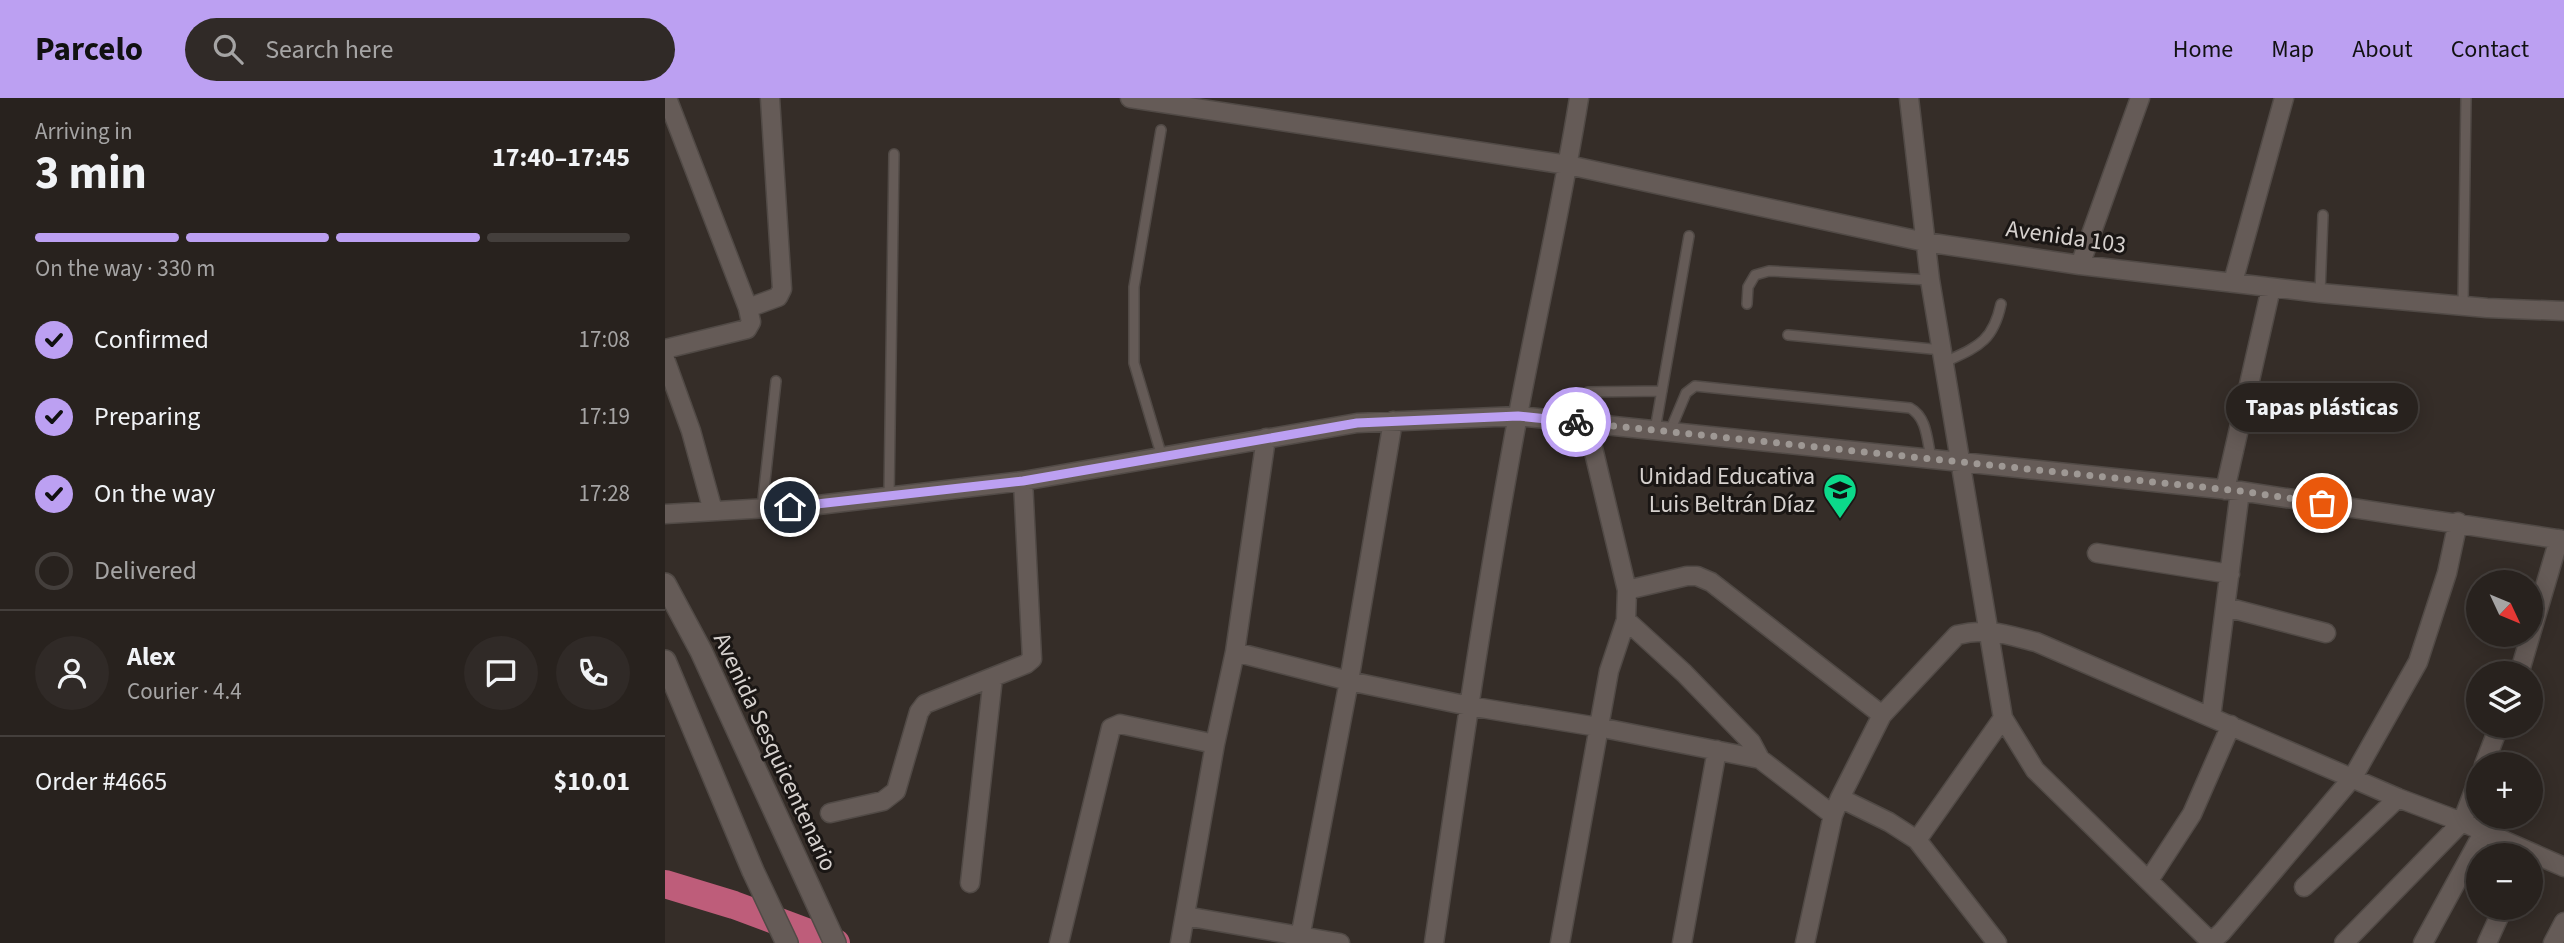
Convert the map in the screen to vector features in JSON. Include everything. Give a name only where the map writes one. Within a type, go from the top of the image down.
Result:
[{"type":"main road","name":"Avenida Sesquicentenario","points":[[665,584],[701,651],[835,943]]},
{"type":"main road","points":[[665,661],[753,871],[787,943]]},
{"type":"street","points":[[665,349],[747,329],[751,322],[748,308],[667,98]]},
{"type":"street","points":[[748,308],[778,297],[782,289],[770,98]]},
{"type":"street","name":"Avenida 103","points":[[1130,98],[1569,165],[1926,242],[2080,265],[2321,293],[2463,306],[2564,311]]},
{"type":"street","points":[[1434,943],[1469,706],[1518,416],[1569,165],[1579,98]]},
{"type":"street","points":[[1909,98],[1930,280],[2003,718],[2035,770],[2210,943],[2353,777],[2418,662],[2447,573],[2458,522]]},
{"type":"street","points":[[2080,265],[2140,98]]},
{"type":"street","points":[[2233,282],[2284,98]]},
{"type":"street","points":[[2211,717],[2230,575],[2232,491],[2271,288]]},
{"type":"street","points":[[665,359],[691,431],[713,511]]},
{"type":"street","points":[[665,514],[818,505],[1023,481],[1357,423],[1518,416],[2232,491],[2458,522],[2562,540],[2523,661]]},
{"type":"street","points":[[1300,939],[1349,681],[1393,421]]},
{"type":"street","points":[[1560,943],[1609,671],[1626,620],[1627,590],[1587,423]]},
{"type":"street","points":[[1179,943],[1215,744],[1235,652],[1266,438]]},
{"type":"street","points":[[829,813],[883,801],[896,791],[919,712],[925,704],[1032,659],[1023,481]]},
{"type":"street","points":[[2097,552],[2230,575]]},
{"type":"street","points":[[1627,590],[1687,576],[1697,576],[1711,582],[1882,715]]},
{"type":"street","points":[[2227,607],[2326,633]]},
{"type":"street","points":[[1626,620],[1684,673],[1751,742],[1760,759],[1833,815]]},
{"type":"street","points":[[1805,943],[1833,815],[1882,715],[1957,635],[1987,630],[2036,642],[2397,798],[2462,822],[2504,843]]},
{"type":"street","points":[[1235,652],[1349,681],[1469,706],[1598,727],[1760,759]]},
{"type":"street","points":[[970,883],[993,677]]},
{"type":"street","points":[[1917,840],[2003,718]]},
{"type":"street","points":[[1059,943],[1111,728],[1120,724],[1215,744]]},
{"type":"street","points":[[2149,880],[2192,814],[2231,724]]},
{"type":"street","points":[[1682,943],[1717,750]]},
{"type":"street","points":[[1840,798],[1889,822],[1917,840],[1997,943]]},
{"type":"street","points":[[2304,887],[2397,798]]},
{"type":"street","points":[[2344,943],[2462,822],[2466,812]]},
{"type":"street","points":[[2424,943],[2483,833]]},
{"type":"street","points":[[2543,860],[2564,867]]},
{"type":"street","points":[[1185,916],[1300,939],[1341,943]]},
{"type":"street","points":[[2487,943],[2498,920]]},
{"type":"street","points":[[2553,943],[2564,922]]},
{"type":"lane","points":[[2463,306],[2466,98]]},
{"type":"lane","points":[[1161,130],[1134,287],[1134,363],[1161,457]]},
{"type":"lane","points":[[888,497],[894,154]]},
{"type":"lane","points":[[2321,293],[2323,215]]},
{"type":"lane","points":[[1663,430],[1662,391],[1689,236]]},
{"type":"lane","points":[[1747,304],[1748,287],[1755,275],[1769,271],[1930,280]]},
{"type":"lane","points":[[1788,335],[1943,356],[1976,348],[1998,321],[2001,304]]},
{"type":"lane","points":[[762,508],[776,381]]},
{"type":"lane","points":[[1663,430],[1686,393],[1695,386],[1910,408],[1922,418],[1931,458]]},
{"type":"lane","points":[[1588,392],[1662,391]]},
{"type":"waterway","points":[[665,884],[734,905],[836,943]]},
{"type":"way so far","points":[[1576,422],[2240,491],[2322,503]]},
{"type":"place","name":"Tapas plásticas","points":[[2322,503]]},
{"type":"place","name":"Unidad Educativa Luis Beltrán Díaz","points":[[1840,520]]},
{"type":"route","points":[[790,507],[1023,481],[1357,423],[1518,416],[1576,422]]}]
